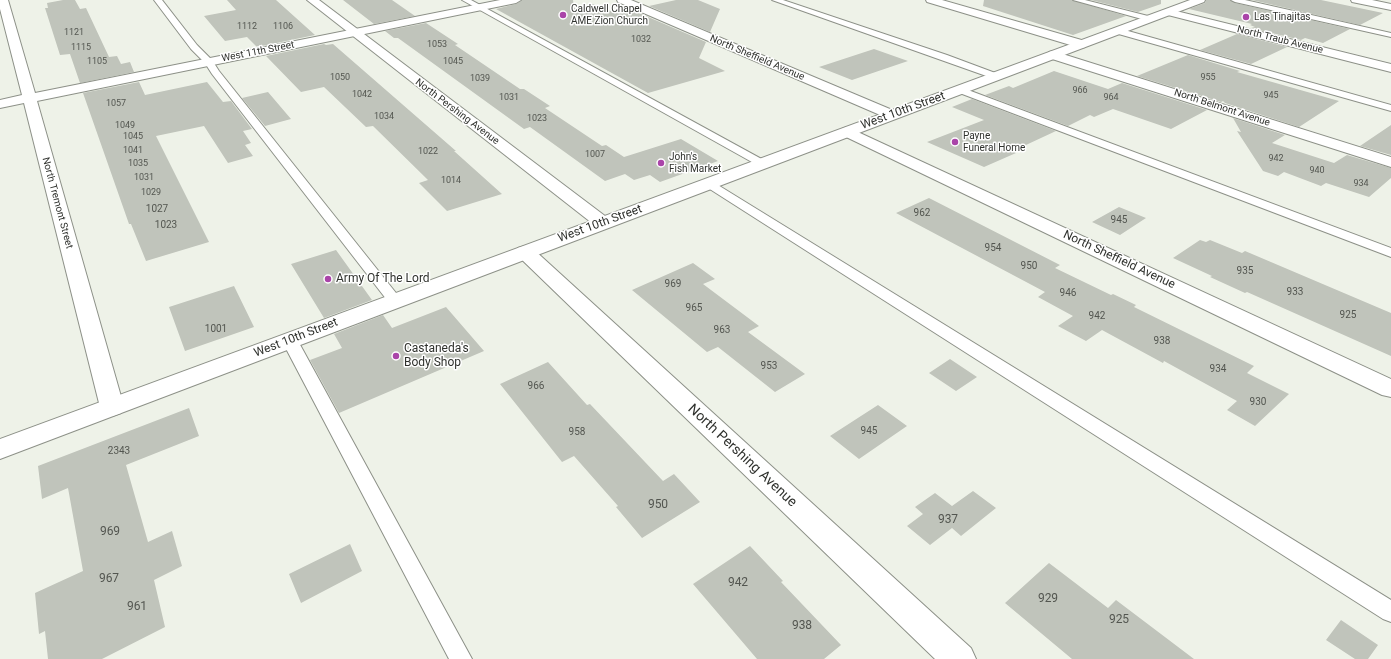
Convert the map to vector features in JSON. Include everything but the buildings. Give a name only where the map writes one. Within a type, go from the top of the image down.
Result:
[{"type":"street","name":"North Tremont Street","points":[[3,0],[112,407]]},
{"type":"street","name":"North Pershing Avenue","points":[[312,0],[603,223]]},
{"type":"street","name":"West 11th Street","points":[[0,104],[516,0]]},
{"type":"street","name":"North Sheffield Avenue","points":[[622,0],[892,115]]},
{"type":"street","points":[[931,0],[1081,44]]},
{"type":"street","name":"West 10th Street","points":[[0,449],[1200,0]]},
{"type":"street","points":[[1356,0],[1391,7]]},
{"type":"street","name":"North Traub Avenue","points":[[1168,12],[1391,68]]},
{"type":"street","name":"North Belmont Avenue","points":[[1053,55],[1391,162]]},
{"type":"street","name":"North Sheffield Avenue","points":[[847,132],[1391,389]]},
{"type":"street","name":"North Pershing Avenue","points":[[525,252],[959,659]]},
{"type":"lane","points":[[158,0],[194,47],[209,62],[215,72],[395,301]]},
{"type":"lane","points":[[466,0],[479,8],[492,13],[762,164]]},
{"type":"lane","points":[[776,0],[944,57],[995,76]]},
{"type":"lane","points":[[1077,0],[1149,19]]},
{"type":"lane","points":[[1235,0],[1391,35]]},
{"type":"lane","points":[[1118,31],[1391,108]]},
{"type":"lane","points":[[960,90],[1391,253]]},
{"type":"lane","points":[[709,184],[1391,612]]},
{"type":"lane","points":[[290,341],[462,659]]},
{"type":"place","name":"Caldwell Chapel AME Zion Church","points":[[563,15]]},
{"type":"place","name":"Las Tinajitas","points":[[1246,17]]},
{"type":"place","name":"Payne Funeral Home","points":[[955,142]]},
{"type":"place","name":"John's Fish Market","points":[[661,163]]},
{"type":"place","name":"Army Of The Lord","points":[[328,279]]},
{"type":"place","name":"Castaneda's Body Shop","points":[[396,356]]}]
